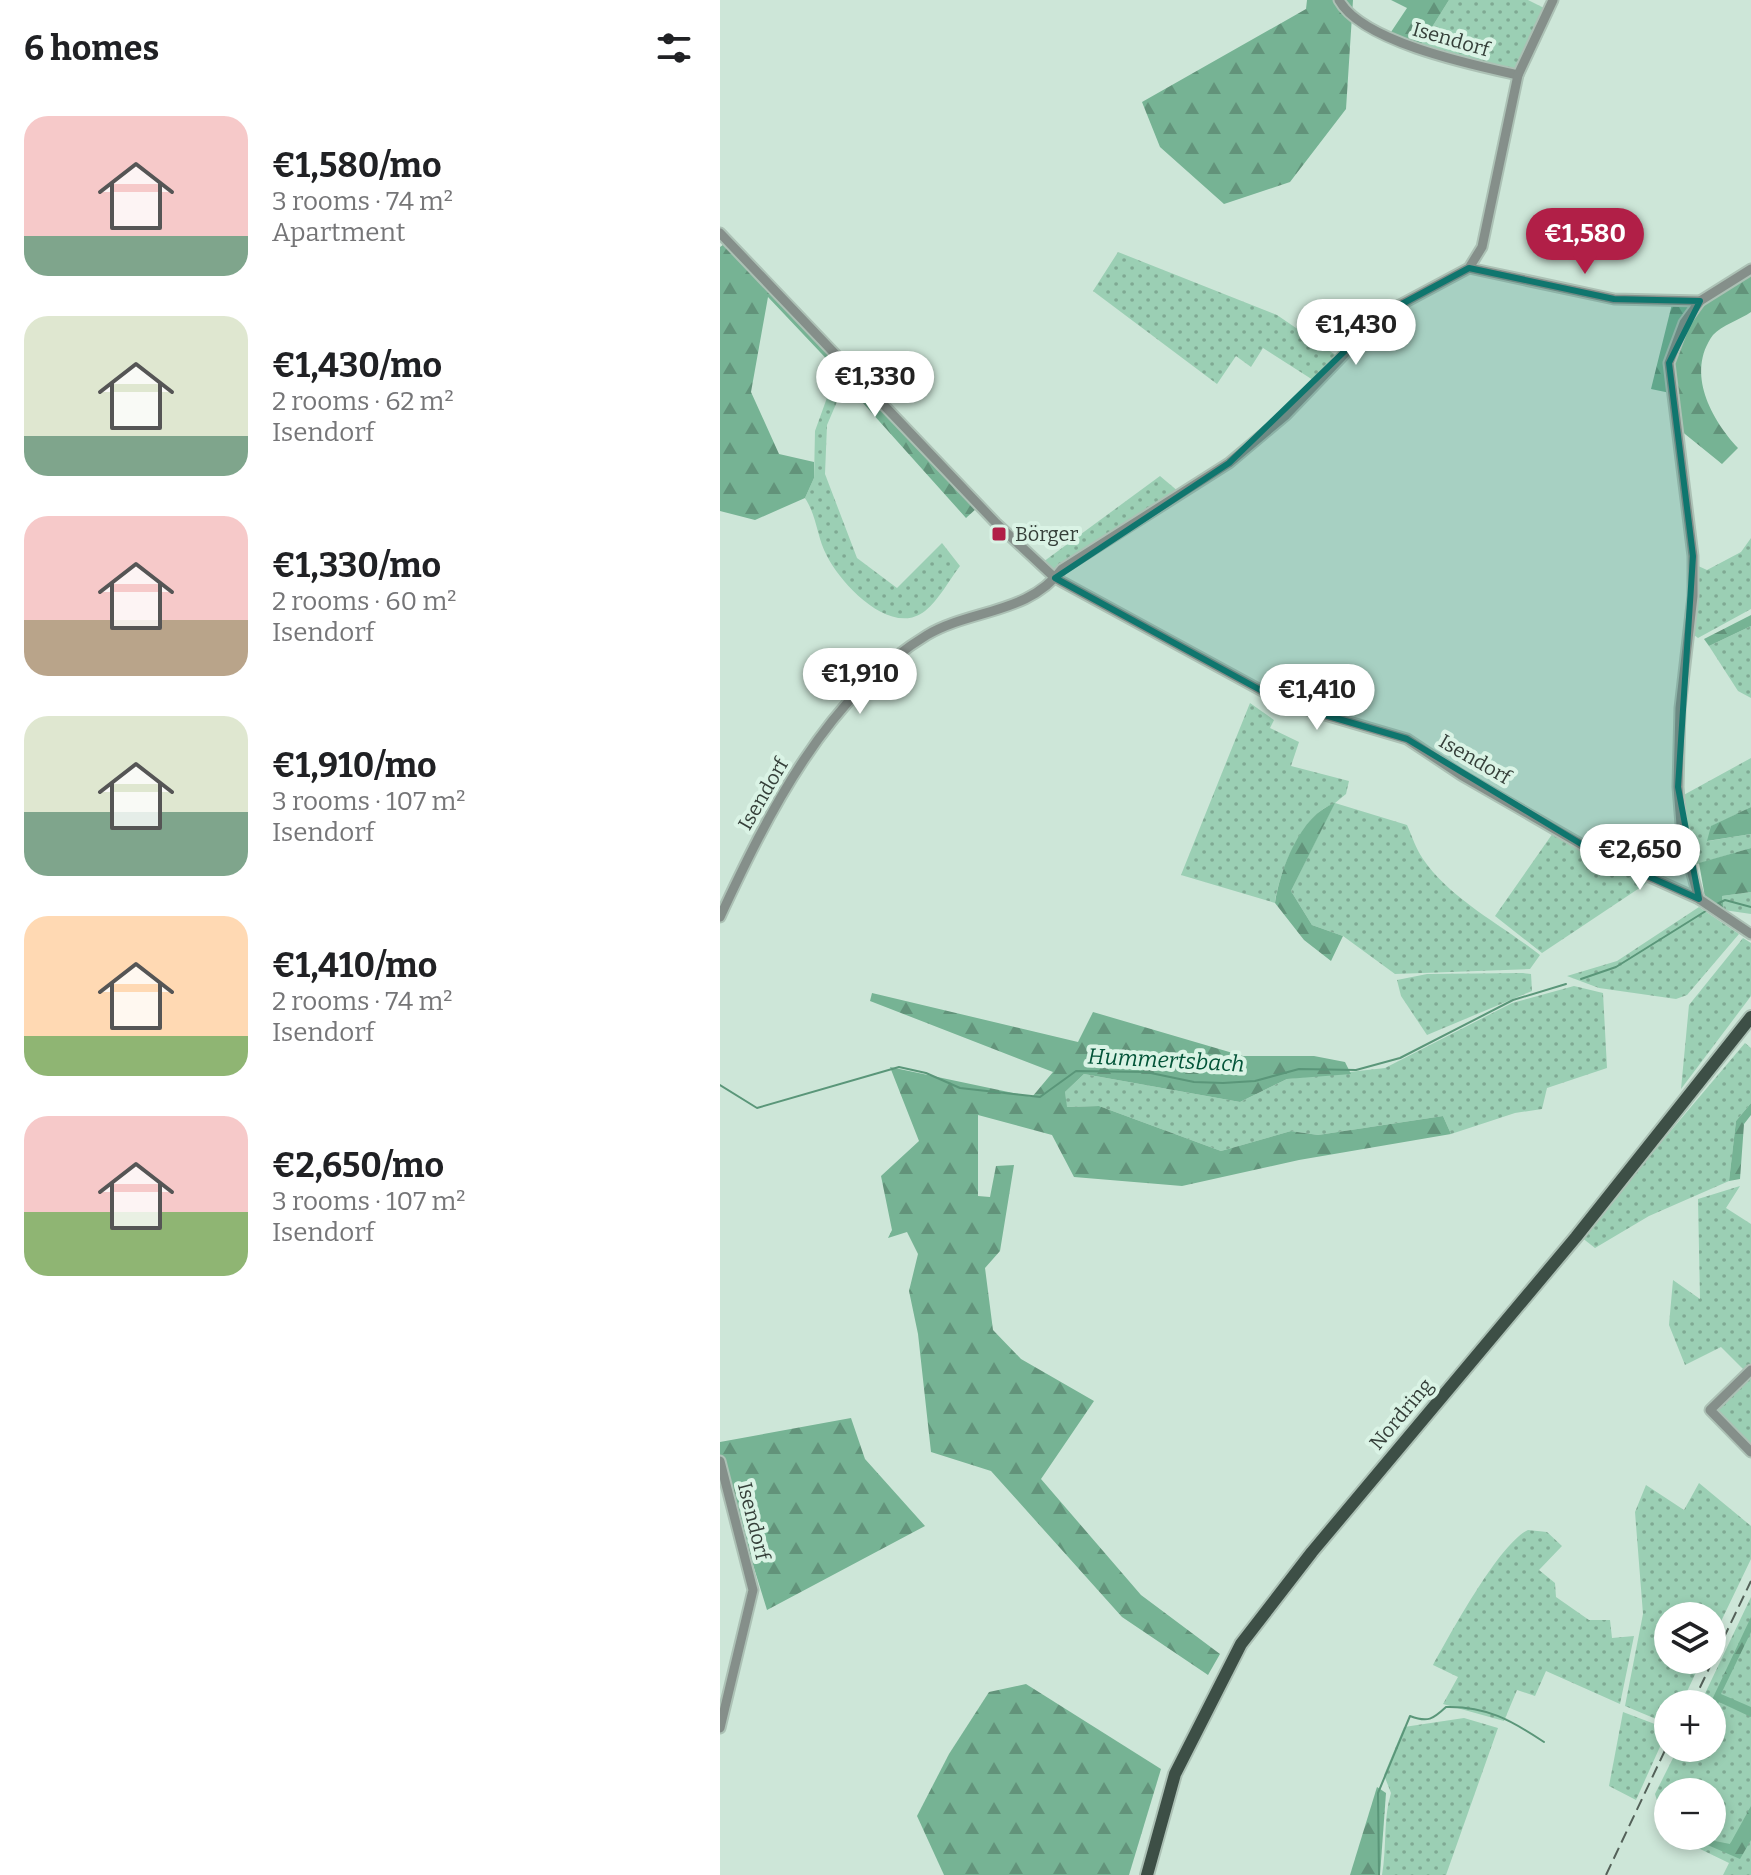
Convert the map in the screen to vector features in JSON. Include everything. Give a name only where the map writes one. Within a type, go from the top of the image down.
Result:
[{"type":"main road","name":"Nordring","points":[[1147,1875],[1175,1774],[1241,1644],[1312,1552],[1576,1237],[1751,1017]]},
{"type":"street","name":"Isendorf","points":[[1339,0],[1352,13],[1409,47],[1518,75]]},
{"type":"street","points":[[1553,0],[1518,75],[1482,247],[1469,268],[1614,299],[1700,301]]},
{"type":"street","name":"Isendorf","points":[[720,233],[996,523],[1055,578],[1284,703],[1407,739],[1461,775],[1596,853],[1702,902],[1751,934]]},
{"type":"street","name":"Isendorf","points":[[720,917],[754,843],[805,758],[868,684],[929,634],[1014,605],[1055,578],[1062,569],[1229,463],[1286,415],[1383,314],[1469,268]]},
{"type":"street","points":[[1702,902],[1682,837],[1678,787],[1680,708],[1693,596],[1693,556],[1669,363],[1684,323],[1700,301],[1751,269]]},
{"type":"street","points":[[1751,1370],[1710,1410],[1751,1452]]},
{"type":"street","name":"Isendorf","points":[[720,1461],[753,1590],[720,1728]]},
{"type":"highlighted area","points":[[1469,268],[1614,299],[1700,301],[1669,363],[1693,556],[1678,787],[1699,899],[1596,853],[1407,739],[1284,703],[1055,578],[1229,463],[1383,314]]},
{"type":"green space","points":[[1307,0],[1353,0],[1346,109],[1290,182],[1224,204],[1160,147],[1142,102],[1306,9]]},
{"type":"green space","points":[[1391,0],[1449,0],[1419,48],[1391,32],[1407,8]]},
{"type":"green space","points":[[1449,0],[1528,0],[1544,8],[1516,72],[1419,48]]},
{"type":"green space","points":[[727,242],[977,508],[966,518],[845,383],[837,370],[768,297],[751,392],[779,454],[814,462],[814,478],[805,498],[755,520],[720,511],[720,247]]},
{"type":"green space","points":[[1118,252],[1277,315],[1337,356],[1313,380],[1263,348],[1251,367],[1236,356],[1217,384],[1093,291]]},
{"type":"green space","points":[[1751,275],[1751,312],[1713,335],[1701,365],[1705,395],[1711,410],[1738,448],[1722,464],[1680,430],[1675,394],[1651,389],[1672,304],[1700,306]]},
{"type":"green space","points":[[837,370],[845,383],[827,425],[825,474],[857,558],[897,588],[942,543],[960,566],[930,606],[912,618],[897,618],[883,613],[868,604],[843,580],[824,549],[805,498],[814,478],[815,431]]},
{"type":"green space","points":[[1160,476],[1179,492],[1052,571],[1043,562]]},
{"type":"green space","points":[[1751,538],[1751,609],[1698,638],[1694,635],[1696,565],[1707,570],[1741,552]]},
{"type":"green space","points":[[1751,615],[1751,626],[1709,646],[1704,639]]},
{"type":"green space","points":[[1751,626],[1751,698],[1738,691],[1709,646]]},
{"type":"green space","points":[[1250,703],[1274,720],[1270,728],[1299,742],[1291,766],[1349,781],[1346,794],[1335,803],[1407,825],[1423,859],[1447,887],[1540,955],[1530,969],[1395,974],[1343,936],[1312,925],[1291,891],[1334,804],[1322,810],[1302,831],[1281,876],[1275,903],[1181,875]]},
{"type":"green space","points":[[1751,758],[1751,807],[1712,826],[1708,841],[1751,834],[1751,848],[1694,865],[1685,838],[1680,797]]},
{"type":"green space","points":[[1335,803],[1291,891],[1312,925],[1343,936],[1331,961],[1304,940],[1275,903],[1287,860],[1302,831],[1323,809]]},
{"type":"green space","points":[[1751,807],[1751,834],[1707,841],[1711,826]]},
{"type":"green space","points":[[1553,833],[1597,860],[1647,883],[1542,953],[1495,916]]},
{"type":"green space","points":[[1751,848],[1751,892],[1722,896],[1724,910],[1705,897],[1699,863]]},
{"type":"green space","points":[[1751,892],[1751,914],[1724,910],[1722,896]]},
{"type":"green space","points":[[1699,907],[1739,934],[1687,995],[1676,999],[1599,988],[1567,976],[1617,961]]},
{"type":"green space","points":[[1743,938],[1751,943],[1751,996],[1681,1089],[1689,1005]]},
{"type":"green space","points":[[1427,974],[1531,974],[1532,991],[1427,1035],[1401,996],[1397,980]]},
{"type":"green space","points":[[1574,986],[1603,993],[1607,1068],[1547,1088],[1542,1109],[1515,1113],[1451,1134],[1443,1116],[1318,1135],[1291,1131],[1221,1151],[1099,1106],[1066,1107],[1065,1092],[1084,1074],[1240,1102],[1287,1079],[1385,1068],[1512,1003]]},
{"type":"green space","points":[[872,993],[1078,1042],[1093,1012],[1243,1056],[1314,1056],[1345,1062],[1351,1074],[1287,1079],[1240,1102],[1084,1074],[1065,1092],[1067,1107],[1099,1106],[1221,1151],[1291,1131],[1318,1135],[1443,1116],[1451,1134],[1299,1160],[1182,1186],[1074,1177],[1052,1135],[978,1115],[978,1196],[990,1197],[996,1166],[1014,1165],[1000,1251],[985,1268],[993,1330],[1021,1359],[1094,1401],[1041,1479],[1141,1595],[1220,1654],[1208,1675],[1122,1617],[991,1471],[931,1452],[918,1334],[909,1291],[918,1254],[907,1232],[888,1238],[892,1230],[881,1176],[919,1141],[890,1067],[1032,1097],[1053,1072],[870,1001]]},
{"type":"green space","points":[[1745,1043],[1751,1048],[1751,1103],[1736,1121],[1729,1181],[1649,1216],[1595,1248],[1581,1237]]},
{"type":"green space","points":[[1751,1103],[1751,1115],[1744,1124],[1740,1179],[1729,1181],[1736,1121]]},
{"type":"green space","points":[[1740,1186],[1726,1208],[1751,1224],[1751,1367],[1746,1372],[1721,1347],[1685,1365],[1669,1325],[1673,1280],[1700,1299],[1698,1199]]},
{"type":"green space","points":[[1751,1375],[1751,1448],[1714,1410]]},
{"type":"green space","points":[[851,1418],[865,1459],[925,1526],[767,1610],[720,1458],[720,1442]]},
{"type":"green space","points":[[1699,1483],[1751,1526],[1751,1559],[1726,1611],[1726,1602],[1654,1602],[1654,1674],[1695,1674],[1688,1690],[1654,1690],[1654,1718],[1625,1706],[1643,1614],[1635,1512],[1646,1485],[1684,1510]]},
{"type":"green space","points":[[1528,1530],[1547,1532],[1562,1546],[1539,1570],[1555,1583],[1556,1597],[1589,1620],[1610,1620],[1612,1638],[1634,1636],[1620,1704],[1546,1671],[1535,1696],[1517,1690],[1504,1721],[1443,1704],[1458,1677],[1433,1665],[1489,1571],[1516,1539]]},
{"type":"green space","points":[[1751,1597],[1751,1875],[1723,1875],[1729,1863],[1702,1850],[1726,1850],[1726,1778],[1663,1778],[1671,1762],[1726,1762],[1726,1690],[1707,1690],[1714,1674],[1726,1674],[1726,1649]]},
{"type":"green space","points":[[1751,1617],[1751,1632],[1723,1690],[1717,1690]]},
{"type":"green space","points":[[1026,1684],[1161,1769],[1129,1875],[944,1875],[917,1816],[949,1754],[989,1692]]},
{"type":"green space","points":[[1726,1696],[1751,1707],[1751,1717],[1726,1705]]},
{"type":"green space","points":[[1623,1712],[1654,1724],[1654,1760],[1636,1800],[1609,1786]]},
{"type":"green space","points":[[1464,1718],[1498,1728],[1446,1875],[1382,1875],[1391,1793],[1384,1775],[1404,1727]]},
{"type":"green space","points":[[1377,1787],[1386,1793],[1380,1875],[1350,1875]]},
{"type":"green space","points":[[1751,1806],[1751,1840],[1740,1859],[1719,1850],[1726,1850],[1726,1843],[1730,1844]]},
{"type":"waterway","name":"Hummertsbach","points":[[1715,905],[1725,900],[1751,907]]},
{"type":"waterway","name":"Hummertsbach","points":[[1581,979],[1616,967],[1709,909]]},
{"type":"waterway","name":"Hummertsbach","points":[[720,1085],[757,1108],[899,1067],[926,1073],[960,1088],[1040,1097],[1076,1071],[1146,1072],[1194,1082],[1223,1083],[1255,1081],[1299,1069],[1356,1070],[1400,1058],[1513,1000],[1566,984]]},
{"type":"waterway","points":[[1379,1875],[1378,1793],[1410,1716],[1426,1719],[1434,1717],[1446,1707],[1474,1709],[1509,1721],[1544,1742]]},
{"type":"railway","points":[[1699,1690],[1751,1581]]},
{"type":"railway","points":[[1606,1875],[1659,1762]]},
{"type":"place","name":"Börger","points":[[999,534]]}]
